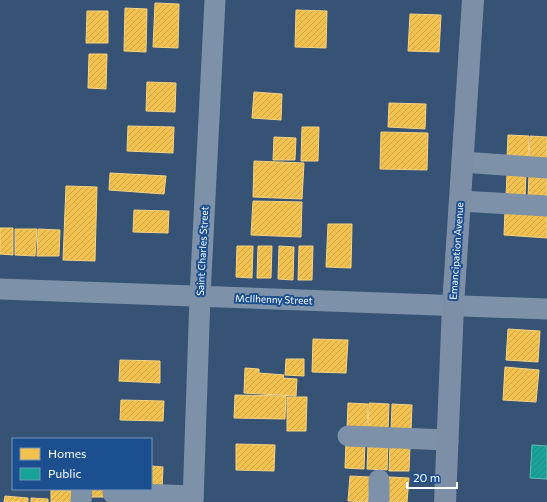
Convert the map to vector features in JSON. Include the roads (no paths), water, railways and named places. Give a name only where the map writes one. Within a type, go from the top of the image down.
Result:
[{"type":"main road","name":"Emancipation Avenue","points":[[445,502],[453,306],[473,0]]},
{"type":"street","name":"Saint Charles Street","points":[[193,499],[200,296],[215,0]]},
{"type":"street","points":[[462,162],[547,168]]},
{"type":"street","points":[[460,201],[547,206]]},
{"type":"street","name":"McIlhenny Street","points":[[0,288],[547,310]]},
{"type":"street","points":[[348,436],[448,440]]},
{"type":"street","points":[[379,480],[379,502]]},
{"type":"street","points":[[81,502],[82,490]]},
{"type":"street","points":[[113,493],[193,499]]}]
